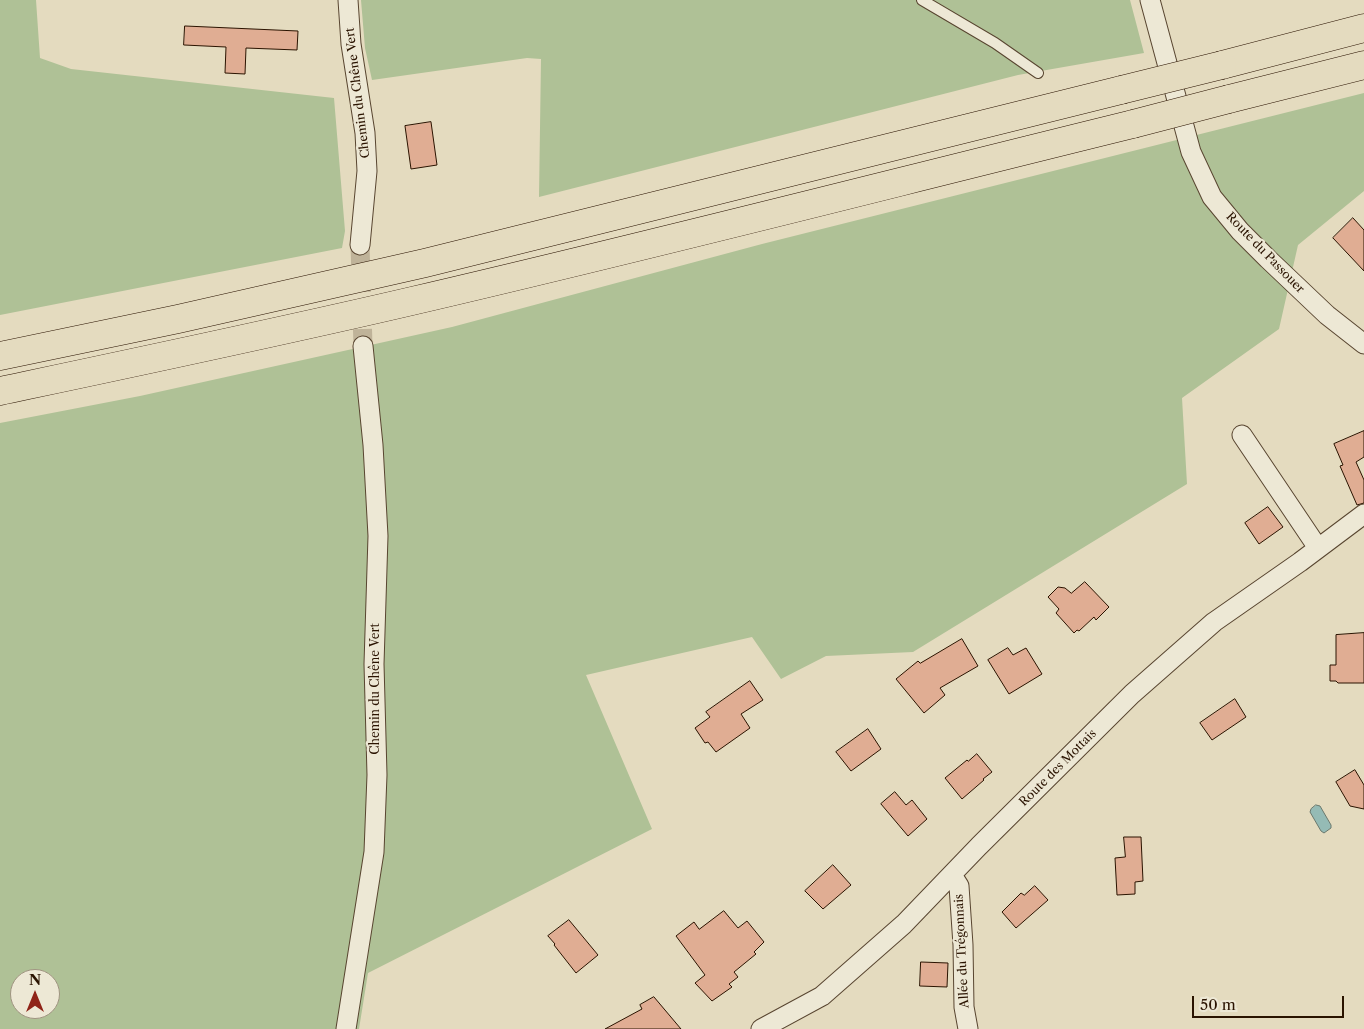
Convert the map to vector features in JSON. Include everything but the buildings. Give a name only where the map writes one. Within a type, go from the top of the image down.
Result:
[{"type":"highway","points":[[0,356],[178,320],[425,263],[1364,28]]},
{"type":"highway","points":[[0,391],[192,351],[412,301],[1133,124],[1364,64]]},
{"type":"street","name":"Chemin du Chêne Vert","points":[[348,0],[351,44],[365,134],[367,170],[360,245]]},
{"type":"street","name":"Route du Passouer","points":[[1150,0],[1191,152],[1212,197],[1240,231],[1268,259],[1326,315],[1364,344]]},
{"type":"street","name":"Chemin du Chêne Vert","points":[[346,1029],[374,852],[377,775],[374,664],[378,536],[373,445],[363,346]]},
{"type":"street","points":[[1242,435],[1318,548]]},
{"type":"street","name":"Route des Mottais","points":[[761,1029],[822,996],[904,924],[986,839],[1140,688],[1214,622],[1364,514]]},
{"type":"street","name":"Allée du Trégonnais","points":[[952,875],[959,886],[963,945],[964,1007],[968,1029]]},
{"type":"lane","points":[[922,0],[996,43],[1038,73]]},
{"type":"green space","points":[[0,0],[36,0],[40,58],[71,69],[334,98],[345,231],[342,248],[0,315]]},
{"type":"green space","points":[[361,0],[1130,0],[1144,53],[1018,75],[539,197],[541,59],[527,58],[372,80],[365,48]]},
{"type":"green space","points":[[1364,93],[1364,191],[1298,245],[1279,329],[1182,398],[1187,484],[913,652],[826,656],[781,679],[752,637],[586,675],[652,829],[368,973],[359,1029],[0,1029],[0,423],[140,396],[452,327],[762,244]]},
{"type":"water","points":[[1316,805],[1320,806],[1331,825],[1331,828],[1324,833],[1310,812]]},
{"type":"tunnel","points":[[360,245],[363,346]]}]
